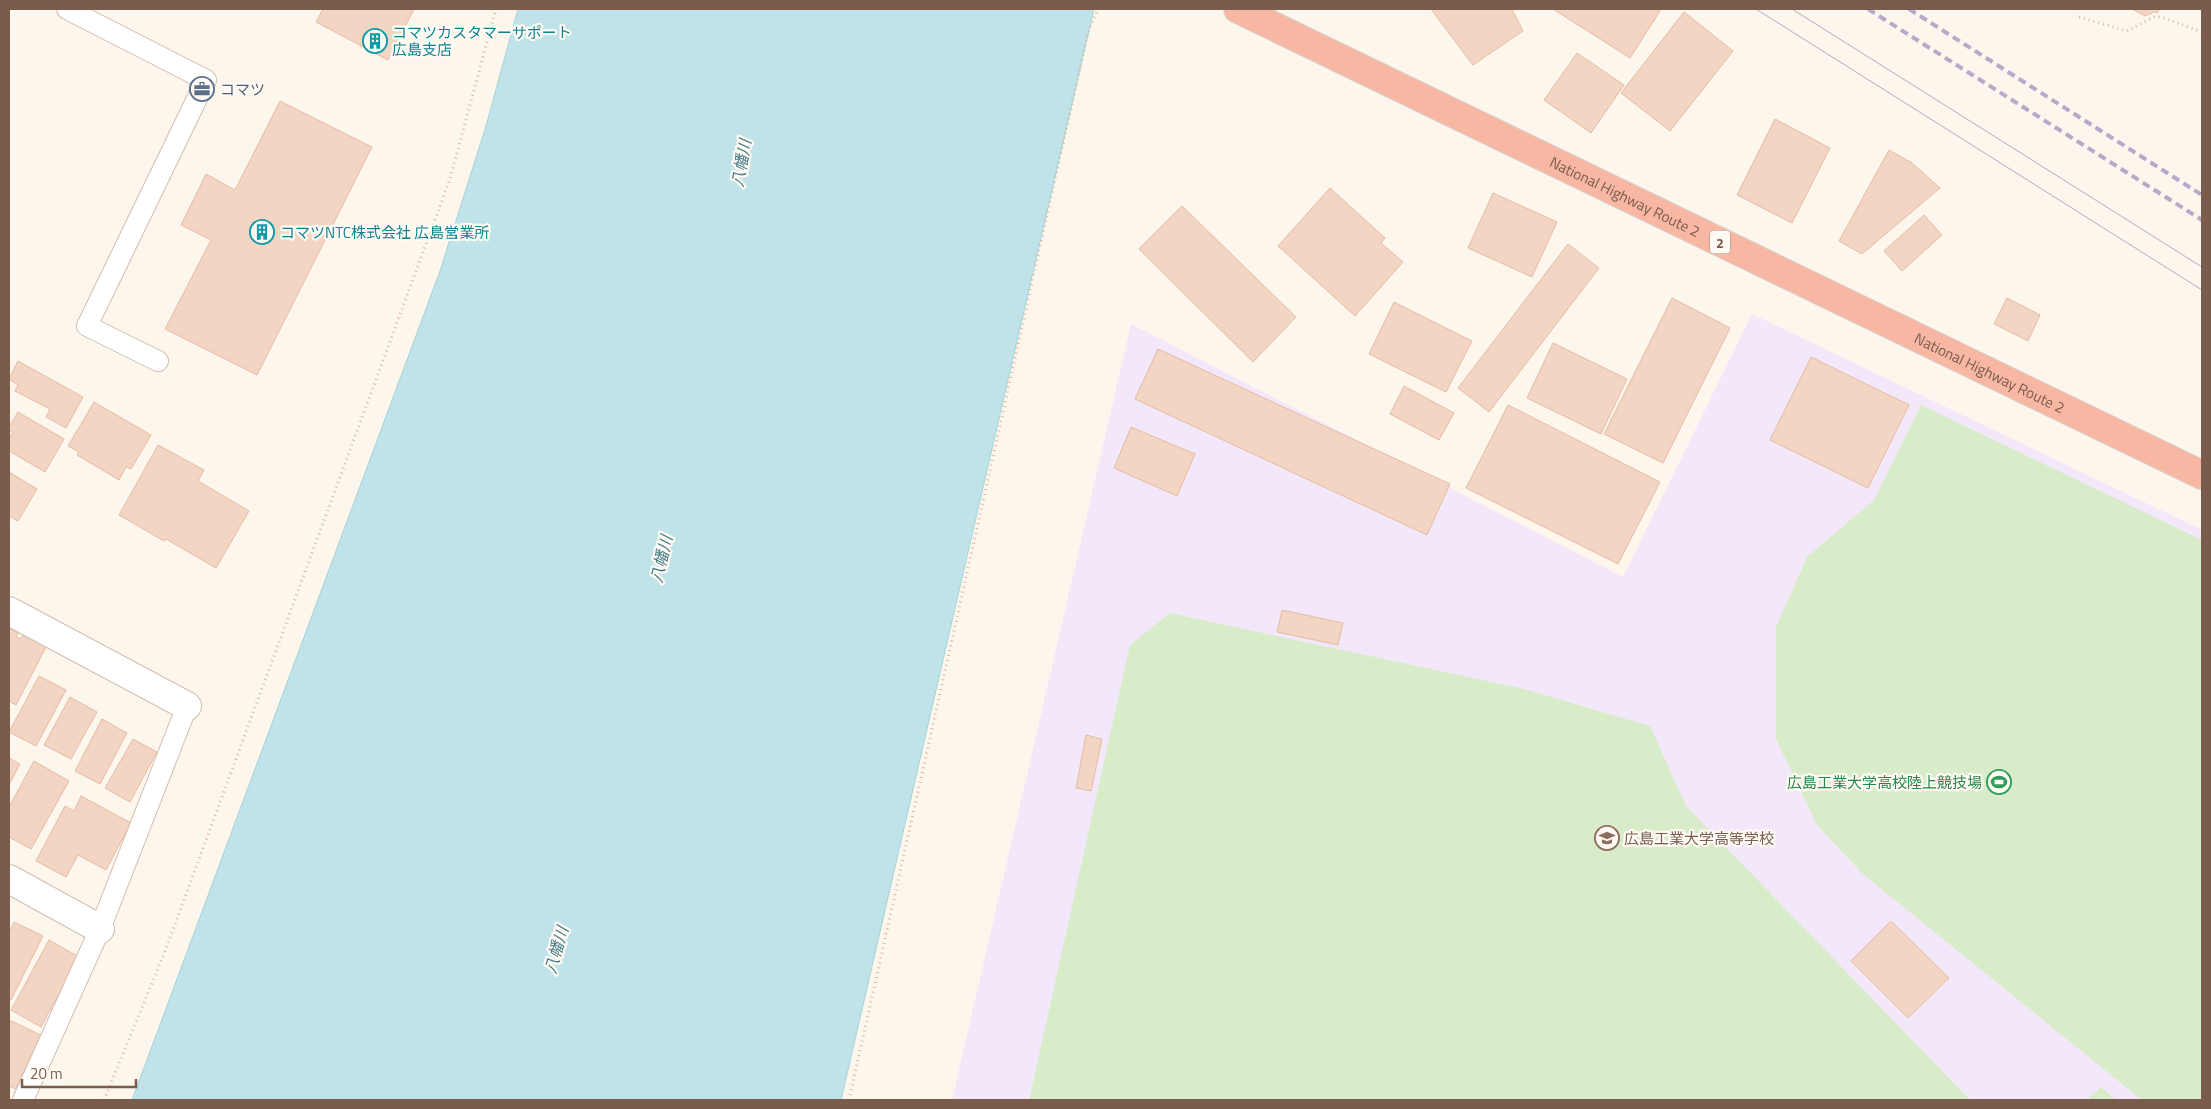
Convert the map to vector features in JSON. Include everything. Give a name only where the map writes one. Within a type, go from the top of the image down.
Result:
[{"type":"highway","name":"National Highway Route 2","points":[[1238,9],[2202,475]]},
{"type":"street","points":[[9,611],[187,706]]},
{"type":"street","points":[[9,879],[100,929]]},
{"type":"lane","points":[[66,9],[206,80],[87,326],[158,361]]},
{"type":"lane","points":[[23,1100],[100,929],[187,706]]},
{"type":"path","points":[[104,1100],[167,944],[450,179],[496,9]]},
{"type":"path","points":[[849,1100],[1088,32],[1098,9]]},
{"type":"path","points":[[2079,18],[2127,31],[2154,17],[2161,17],[2202,32]]},
{"type":"shaded area","name":"広島工業大学高等学校","points":[[1752,314],[2202,530],[2202,1100],[952,1100],[1131,324],[1623,577]]},
{"type":"green space","name":"広島工業大学高校陸上競技場","points":[[1921,405],[2202,540],[2202,1100],[2142,1100],[1864,875],[1817,825],[1776,739],[1776,627],[1807,557],[1874,500]]},
{"type":"green space","points":[[1170,613],[1524,689],[1650,726],[1686,806],[1970,1100],[1029,1100],[1130,645]]},
{"type":"green space","points":[[2101,1087],[2116,1100],[2087,1100]]},
{"type":"water","name":"八幡川","points":[[518,9],[1094,9],[841,1100],[132,1100],[440,271],[486,126]]},
{"type":"building","name":"コマツカスタマーサポート 広島支店","points":[[323,9],[414,9],[388,60],[316,22]]},
{"type":"building","points":[[1431,9],[1512,9],[1523,31],[1473,65]]},
{"type":"building","points":[[1553,9],[1657,9],[1660,11],[1630,58]]},
{"type":"building","points":[[2132,9],[2160,9],[2157,13],[2154,12],[2145,16]]},
{"type":"building","points":[[1684,12],[1733,51],[1670,131],[1621,93]]},
{"type":"building","points":[[1577,53],[1624,85],[1591,133],[1544,100]]},
{"type":"building","name":"コマツNTC株式会社 広島営業所","points":[[280,101],[372,147],[257,375],[165,329],[211,240],[181,225],[206,174],[235,190]]},
{"type":"building","points":[[1775,119],[1830,148],[1792,223],[1737,195]]},
{"type":"building","points":[[1889,150],[1912,163],[1940,188],[1862,254],[1839,241]]},
{"type":"building","points":[[1330,188],[1385,238],[1381,243],[1403,262],[1355,316],[1278,246]]},
{"type":"building","points":[[1493,193],[1557,222],[1532,277],[1468,248]]},
{"type":"building","points":[[1182,206],[1296,317],[1253,362],[1139,249]]},
{"type":"building","points":[[1924,215],[1942,235],[1902,271],[1884,251]]},
{"type":"building","points":[[1568,244],[1599,268],[1489,412],[1458,388]]},
{"type":"building","points":[[1672,298],[1730,328],[1663,463],[1604,434]]},
{"type":"building","points":[[2007,298],[2040,315],[2028,341],[1994,324]]},
{"type":"building","points":[[1394,302],[1472,341],[1446,392],[1369,354]]},
{"type":"building","points":[[1553,343],[1627,379],[1601,434],[1527,398]]},
{"type":"building","points":[[1158,349],[1450,484],[1427,535],[1135,399]]},
{"type":"building","points":[[1811,357],[1909,405],[1868,488],[1770,440]]},
{"type":"building","points":[[18,361],[83,397],[66,428],[46,417],[50,409],[15,391],[18,385],[9,379]]},
{"type":"building","points":[[1404,386],[1454,413],[1439,440],[1390,414]]},
{"type":"building","points":[[94,402],[151,435],[131,469],[126,467],[119,480],[77,455],[79,452],[68,446]]},
{"type":"building","points":[[1508,405],[1660,482],[1618,564],[1466,488]]},
{"type":"building","points":[[18,412],[64,439],[45,472],[9,451],[9,439],[13,432],[9,430],[9,427]]},
{"type":"building","points":[[1131,427],[1195,454],[1177,496],[1114,468]]},
{"type":"building","points":[[158,445],[204,470],[198,481],[249,511],[216,568],[119,515]]},
{"type":"building","points":[[9,472],[37,489],[18,521],[9,516]]},
{"type":"building","points":[[1282,610],[1343,623],[1338,645],[1277,632]]},
{"type":"building","points":[[9,628],[18,633],[16,637],[21,639],[25,631],[48,643],[16,705],[9,701]]},
{"type":"building","points":[[39,676],[66,690],[36,746],[9,732]]},
{"type":"building","points":[[70,697],[97,712],[71,759],[44,745]]},
{"type":"building","points":[[102,719],[127,733],[100,784],[75,771]]},
{"type":"building","points":[[1086,735],[1102,739],[1091,791],[1076,788]]},
{"type":"building","points":[[133,739],[157,752],[130,802],[105,788]]},
{"type":"building","points":[[9,758],[20,764],[9,785]]},
{"type":"building","points":[[34,761],[69,781],[31,849],[9,837],[9,807]]},
{"type":"building","points":[[81,796],[131,823],[106,870],[78,855],[66,877],[36,861],[65,806],[74,811]]},
{"type":"building","points":[[1891,921],[1949,978],[1908,1018],[1851,961]]},
{"type":"building","points":[[14,922],[43,936],[11,1000],[9,999],[9,933]]},
{"type":"building","points":[[49,940],[79,957],[41,1027],[11,1010]]},
{"type":"building","points":[[9,1020],[41,1035],[16,1089],[9,1086]]},
{"type":"tram line","points":[[1756,9],[2202,290]]},
{"type":"tram line","points":[[1792,9],[2202,267]]},
{"type":"railway","points":[[1868,9],[2202,220]]},
{"type":"railway","points":[[1909,9],[2202,195]]},
{"type":"place","name":"コマツカスタマーサポート 広島支店","points":[[375,41]]},
{"type":"place","name":"コマツ","points":[[202,89]]},
{"type":"place","name":"コマツNTC株式会社 広島営業所","points":[[262,232]]},
{"type":"place","name":"広島工業大学高校陸上競技場","points":[[1999,782]]},
{"type":"place","name":"広島工業大学高等学校","points":[[1607,838]]}]
